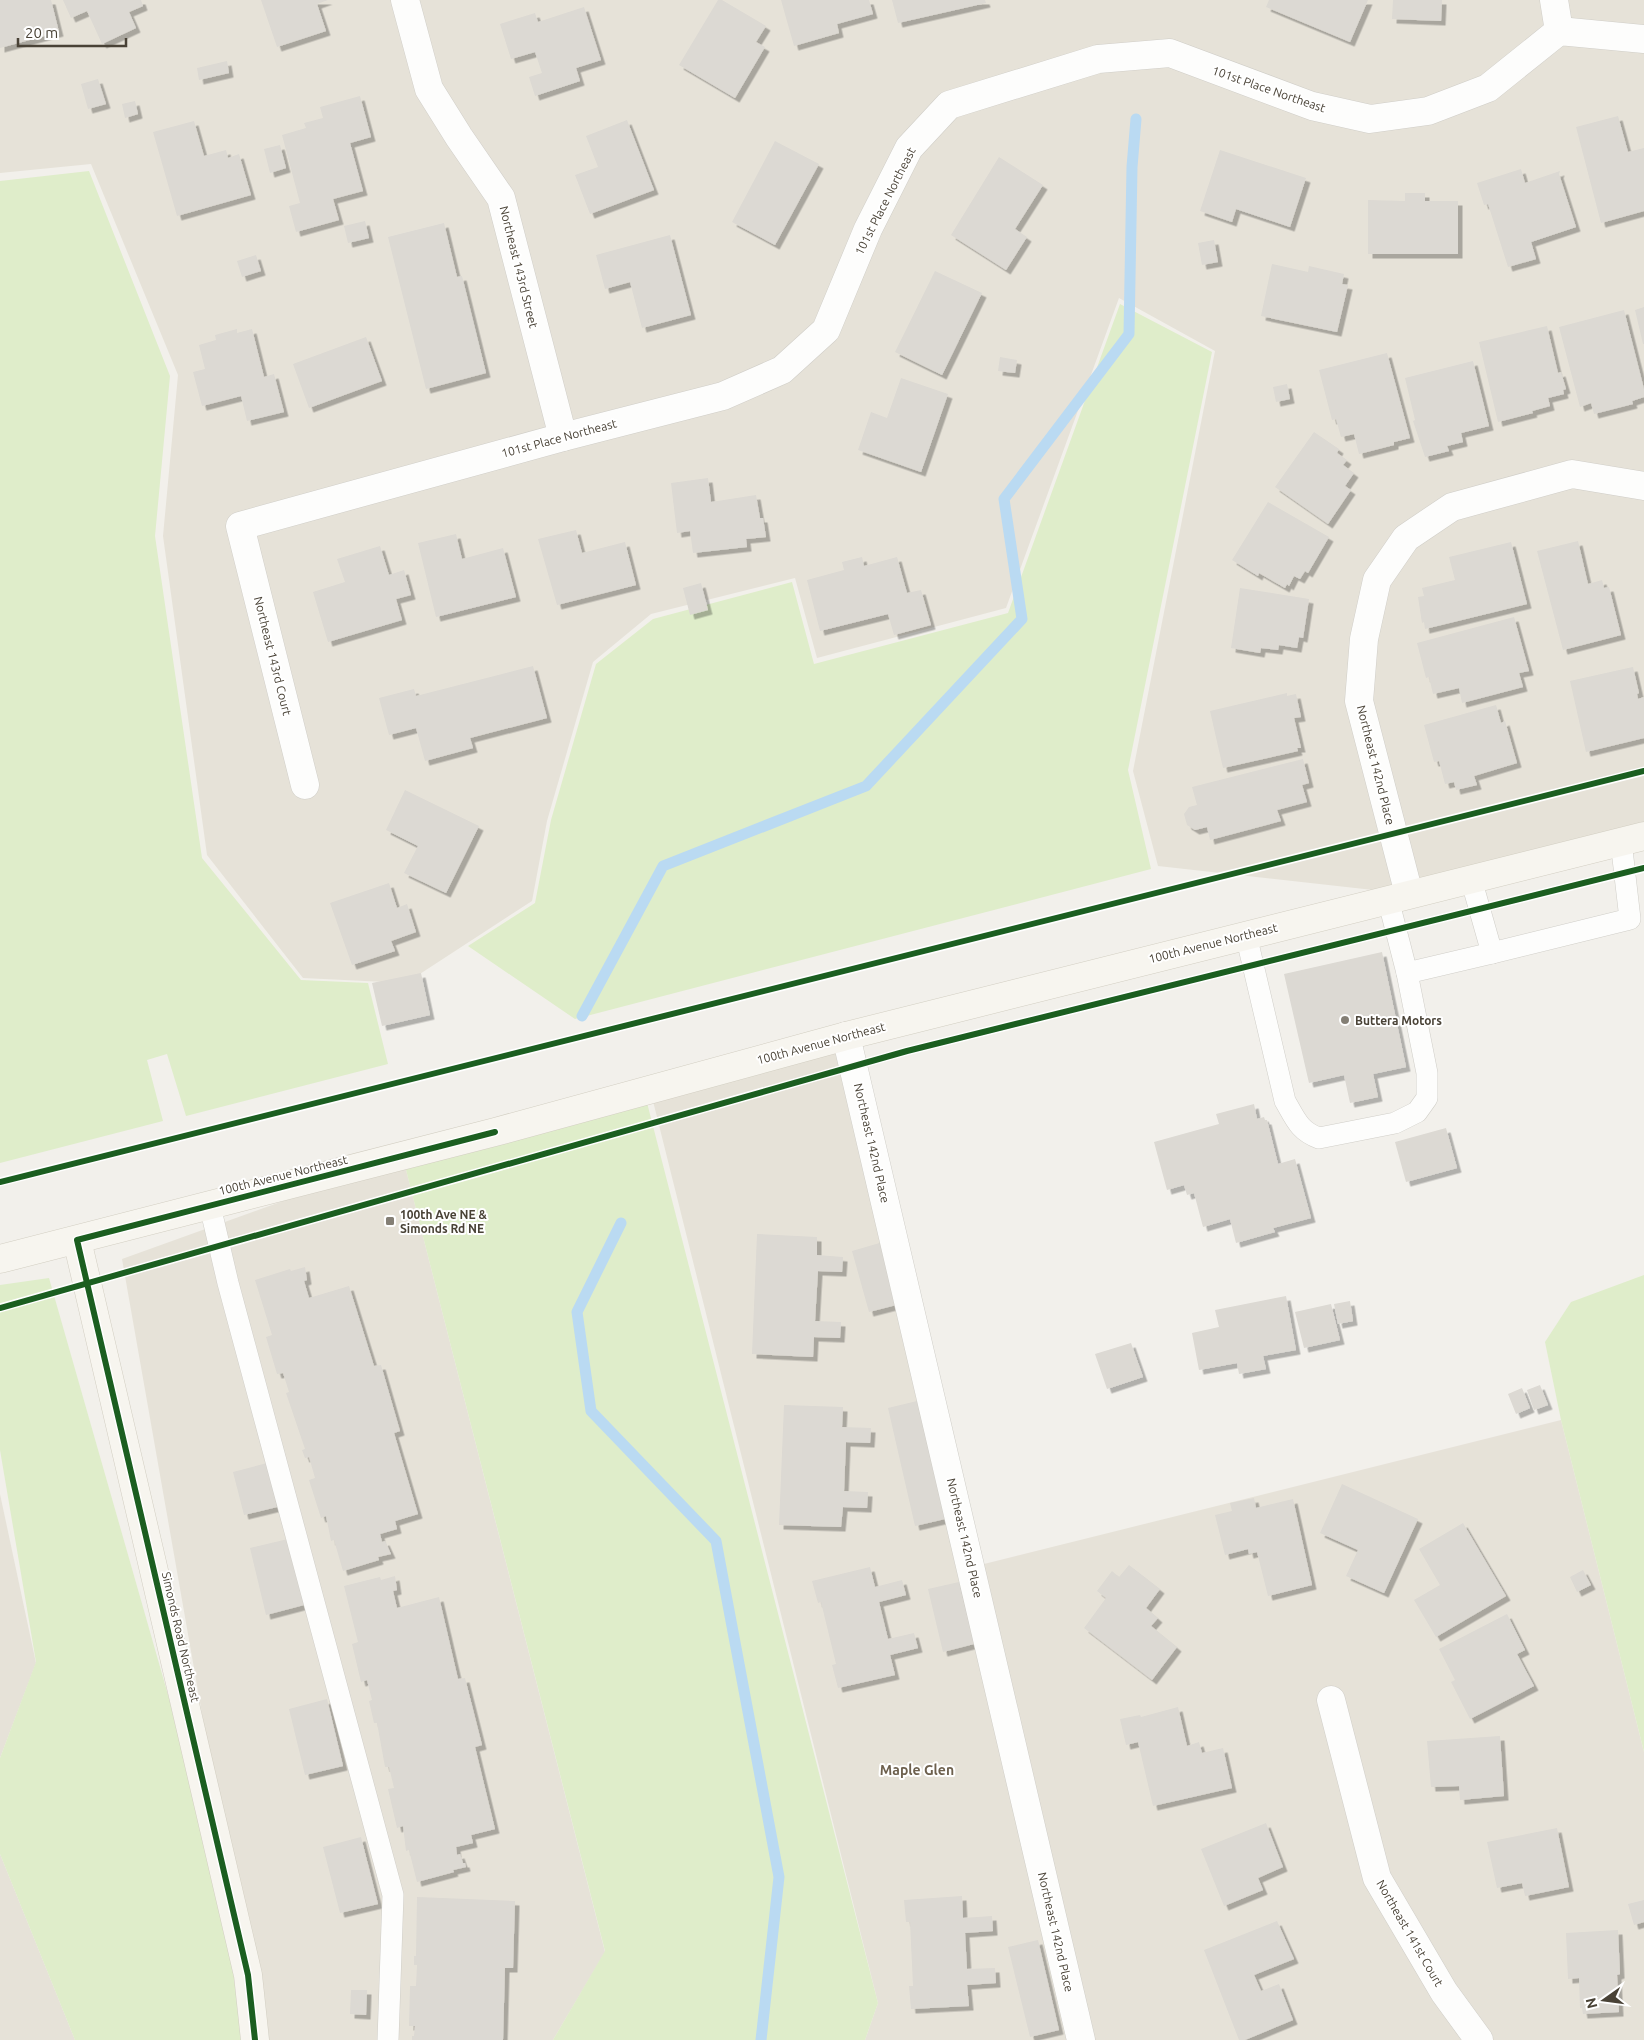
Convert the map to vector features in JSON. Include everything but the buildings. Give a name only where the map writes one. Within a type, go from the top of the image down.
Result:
[{"type":"main road","name":"100th Avenue Northeast","points":[[0,1260],[495,1132],[846,1036],[1633,838]]},
{"type":"main road","name":"Simonds Road Northeast","points":[[77,1240],[248,1976],[255,2040]]},
{"type":"street","name":"Northeast 143rd Street","points":[[405,0],[429,89],[501,198],[563,437]]},
{"type":"street","points":[[1554,0],[1558,31],[1644,40]]},
{"type":"street","name":"101st Place Northeast","points":[[240,526],[563,437],[723,396],[782,370],[826,330],[868,229],[909,148],[949,105],[1098,59],[1170,53],[1312,106],[1370,119],[1428,111],[1488,88],[1558,31]]},
{"type":"street","name":"Northeast 142nd Place","points":[[1399,897],[1359,701],[1364,639],[1377,580],[1406,538],[1452,507],[1572,474],[1644,486]]},
{"type":"street","name":"Northeast 143rd Court","points":[[240,526],[305,785]]},
{"type":"street","name":"Northeast 142nd Place","points":[[846,1036],[1081,2040]]},
{"type":"street","name":"Northeast 141st Court","points":[[1331,1700],[1377,1878],[1444,1992],[1479,2040]]},
{"type":"lane","points":[[1407,973],[1630,918],[1633,838]]},
{"type":"lane","points":[[1471,879],[1492,953]]},
{"type":"lane","points":[[1246,935],[1285,1100],[1298,1124],[1306,1134],[1319,1138],[1395,1123],[1417,1112],[1427,1098],[1428,1072],[1407,973],[1399,897]]},
{"type":"lane","points":[[210,1206],[228,1283],[393,1895],[388,2040]]},
{"type":"shaded area","points":[[0,0],[1644,0],[1644,836],[1409,894],[1158,866],[1133,771],[1215,351],[1119,298],[1006,608],[817,658],[795,578],[651,614],[593,662],[547,821],[532,901],[406,983],[303,978],[207,855],[163,536],[178,375],[91,164],[0,173]]},
{"type":"shaded area","points":[[844,1043],[972,1567],[1561,1420],[1644,1752],[1644,2040],[865,2040],[878,2003],[650,1089]]},
{"type":"shaded area","points":[[403,1158],[605,1952],[553,2040],[255,2040],[248,1975],[122,1259]]},
{"type":"shaded area","points":[[0,1494],[36,1663],[0,1758]]},
{"type":"shaded area","points":[[0,1854],[75,2040],[0,2040]]},
{"type":"green space","points":[[89,171],[170,376],[155,536],[202,858],[301,980],[368,983],[388,1064],[186,1116],[167,1054],[147,1060],[163,1121],[0,1163],[0,181]]},
{"type":"green space","points":[[1120,304],[1212,352],[1128,770],[1151,869],[575,1019],[468,946],[535,903],[551,820],[596,664],[653,619],[792,582],[814,664],[1008,613]]},
{"type":"green space","points":[[644,1091],[878,2003],[865,2040],[553,2040],[605,1951],[403,1158]]},
{"type":"green space","points":[[1644,1275],[1644,1752],[1561,1420],[1545,1342],[1571,1302]]},
{"type":"green space","points":[[49,1278],[248,1975],[255,2040],[75,2040],[0,1854],[0,1758],[36,1662],[0,1450],[0,1285]]},
{"type":"waterway","points":[[582,1016],[663,866],[866,786],[1022,619],[1004,499],[1129,334],[1132,167],[1136,119]]},
{"type":"waterway","points":[[621,1223],[577,1312],[591,1411],[716,1541],[779,1877],[761,2040]]},
{"type":"cycle path","points":[[0,1182],[1644,771]]},
{"type":"cycle path","points":[[0,1308],[907,1051],[1644,868]]},
{"type":"cycle path","points":[[255,2040],[248,1975],[77,1240],[495,1132]]},
{"type":"place","name":"Buttera Motors","points":[[1345,1020]]},
{"type":"place","name":"100th Ave NE & Simonds Rd NE","points":[[390,1221]]},
{"type":"district","name":"Maple Glen","points":[[917,1770]]}]
